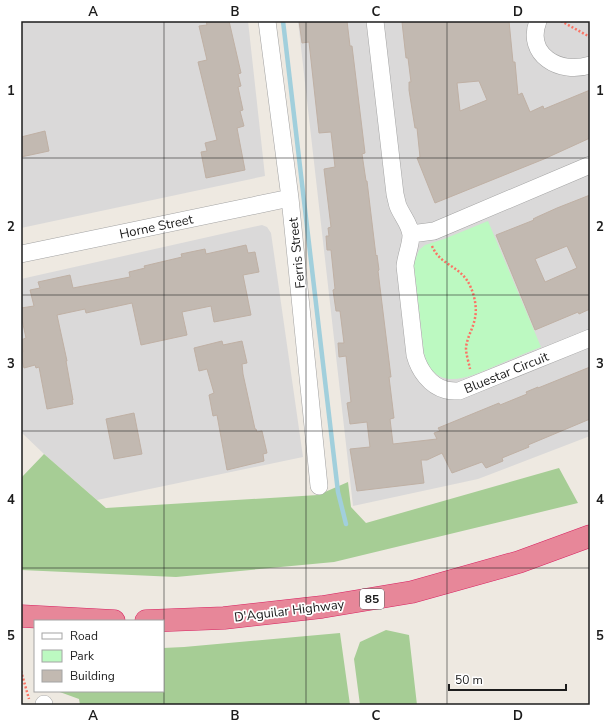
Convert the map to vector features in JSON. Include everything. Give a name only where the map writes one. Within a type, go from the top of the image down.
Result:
[{"type":"highway","name":"D'Aguilar Highway","points":[[164,620],[240,617],[322,608],[412,592],[519,562],[590,536]]},
{"type":"highway","points":[[21,616],[95,620]]},
{"type":"street","name":"Ferris Street","points":[[267,21],[290,198],[319,486]]},
{"type":"street","points":[[376,21],[395,194],[398,206],[405,218],[419,234],[441,228],[590,165]]},
{"type":"street","points":[[538,21],[534,37],[538,47],[551,63],[561,67],[572,68],[590,65]]},
{"type":"street","name":"Horne Street","points":[[21,254],[290,198]]},
{"type":"street","name":"Bluestar Circuit","points":[[419,234],[410,245],[406,254],[405,266],[415,355],[418,364],[434,385],[447,390],[459,391],[590,338]]},
{"type":"path","points":[[561,21],[590,37]]},
{"type":"path","points":[[419,234],[441,260],[462,272],[472,288],[475,318],[466,348],[474,385]]},
{"type":"path","points":[[21,671],[28,699],[44,705]]},
{"type":"shaded area","points":[[21,21],[248,21],[265,176],[21,228]]},
{"type":"shaded area","points":[[298,21],[590,21],[590,436],[478,479],[353,506]]},
{"type":"shaded area","points":[[262,225],[267,227],[271,233],[303,457],[97,500],[21,432],[21,279]]},
{"type":"green space","points":[[488,221],[541,347],[464,378],[444,378],[436,374],[429,366],[424,353],[414,265],[419,250],[425,245]]},
{"type":"green space","points":[[44,454],[106,508],[318,495],[348,482],[351,507],[366,523],[559,468],[578,503],[334,562],[176,577],[21,570],[21,478]]},
{"type":"green space","points":[[386,630],[409,635],[417,705],[360,705],[354,659],[360,642]]},
{"type":"green space","points":[[340,633],[350,705],[80,705],[79,699],[60,692],[164,692],[164,648]]},
{"type":"building","points":[[206,21],[229,21],[241,73],[238,74],[241,86],[238,87],[243,110],[240,111],[244,126],[237,128],[245,170],[206,178],[201,152],[207,151],[205,143],[217,140],[198,62],[207,60],[199,26],[207,25]]},
{"type":"building","points":[[299,21],[347,21],[350,46],[352,46],[365,153],[362,154],[379,270],[391,377],[389,377],[394,418],[390,419],[393,444],[437,439],[434,433],[440,431],[438,428],[499,403],[500,405],[527,394],[526,392],[590,367],[590,419],[528,445],[529,447],[502,458],[503,461],[486,468],[482,462],[452,473],[442,453],[427,460],[421,460],[424,483],[357,491],[350,449],[370,447],[367,422],[350,424],[347,403],[351,402],[346,356],[339,357],[338,343],[344,343],[340,311],[336,311],[333,290],[335,289],[331,250],[327,250],[326,236],[329,236],[328,228],[331,227],[324,169],[335,167],[331,132],[319,133],[309,42],[302,43]]},
{"type":"building","points":[[509,21],[518,95],[522,93],[530,112],[543,106],[544,109],[590,90],[590,138],[544,159],[435,203],[417,158],[420,157],[417,128],[415,128],[409,90],[409,82],[411,82],[408,58],[406,58],[402,22]],"holes":[[[479,81],[487,100],[460,111],[457,83]]]},
{"type":"building","points":[[45,131],[49,151],[21,157],[21,137]]},
{"type":"building","points":[[590,195],[590,309],[579,314],[578,312],[535,330],[496,235],[534,220],[533,219]],"holes":[[[567,246],[577,268],[545,282],[535,259]]]},
{"type":"building","points":[[246,245],[248,253],[255,252],[259,272],[243,275],[251,315],[214,322],[211,306],[182,312],[187,335],[141,345],[132,303],[86,313],[85,309],[57,315],[67,361],[73,404],[47,409],[39,367],[36,368],[35,365],[24,368],[21,357],[21,353],[23,352],[21,340],[26,338],[21,308],[34,306],[30,290],[40,288],[38,282],[70,275],[73,288],[130,277],[129,272],[145,268],[144,266],[182,257],[181,254],[205,249],[206,254]]},
{"type":"building","points":[[222,341],[223,345],[242,341],[247,363],[242,364],[243,374],[255,429],[257,432],[262,431],[267,453],[263,454],[264,461],[227,470],[217,415],[213,416],[209,395],[214,393],[207,369],[199,371],[194,348]]},
{"type":"building","points":[[134,413],[142,454],[114,459],[106,419]]},
{"type":"waterway","points":[[283,21],[338,492],[346,524]]}]
